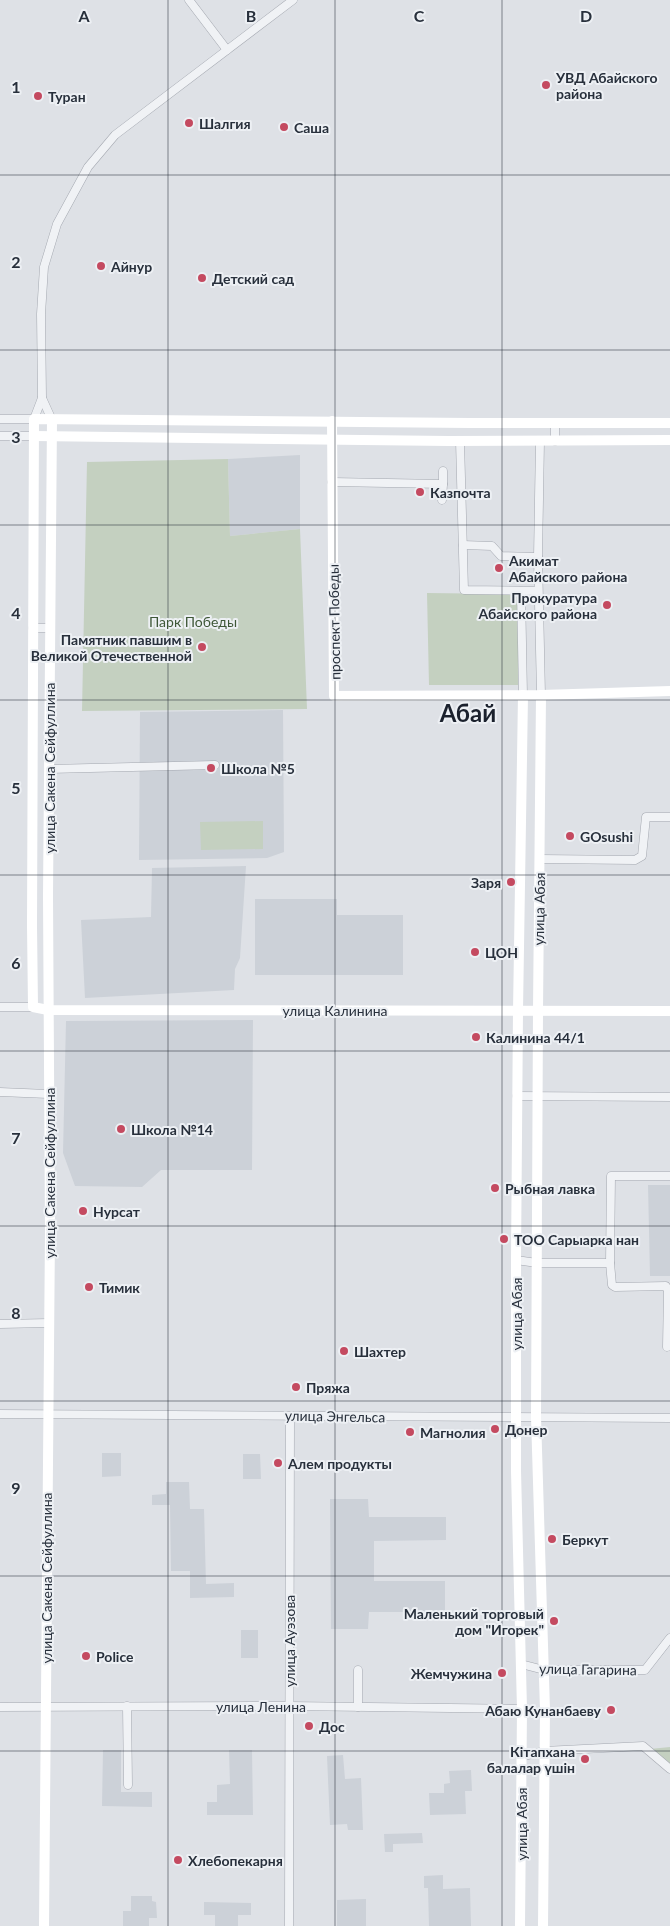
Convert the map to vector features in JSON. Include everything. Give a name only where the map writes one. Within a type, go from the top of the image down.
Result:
[{"type":"street","points":[[189,0],[227,50]]},
{"type":"street","points":[[34,419],[42,398],[41,314],[44,275],[57,224],[88,167],[115,135],[293,0]]},
{"type":"street","points":[[42,398],[52,420]]},
{"type":"street","points":[[0,419],[670,423]]},
{"type":"street","name":"улица Сакена Сейфуллина","points":[[33,1007],[34,419]]},
{"type":"street","name":"улица Сакена Сейфуллина","points":[[44,1926],[49,1323],[49,628],[52,420]]},
{"type":"street","name":"проспект Победы","points":[[332,421],[334,696],[542,695],[670,691]]},
{"type":"street","points":[[470,423],[466,429],[467,436],[465,441],[464,590],[538,591]]},
{"type":"street","points":[[555,423],[555,440]]},
{"type":"street","points":[[0,436],[465,441],[670,440]]},
{"type":"street","points":[[540,441],[538,558],[542,695],[540,859],[635,860],[642,856],[646,817],[670,817]]},
{"type":"street","points":[[442,500],[443,471]]},
{"type":"street","points":[[332,482],[443,484]]},
{"type":"street","points":[[463,545],[492,546],[501,556],[538,558]]},
{"type":"street","points":[[521,591],[523,695],[522,858]]},
{"type":"street","points":[[33,628],[49,628]]},
{"type":"street","points":[[49,769],[215,765]]},
{"type":"street","name":"улица Абая","points":[[520,1926],[522,1709],[516,1417],[516,1260],[518,1011],[522,858],[540,859],[536,1417],[544,1670],[543,1926]]},
{"type":"street","name":"улица Калинина","points":[[0,1007],[33,1007],[48,1010],[670,1011]]},
{"type":"street","points":[[0,1092],[48,1094]]},
{"type":"street","points":[[517,1096],[670,1097]]},
{"type":"street","points":[[667,1347],[668,1291],[666,1286],[613,1286],[610,1263],[611,1176],[670,1176]]},
{"type":"street","points":[[516,1260],[537,1263],[610,1263]]},
{"type":"street","points":[[0,1324],[49,1323]]},
{"type":"street","name":"улица Энгельса","points":[[0,1414],[670,1418]]},
{"type":"street","name":"улица Ауэзова","points":[[289,1926],[290,1416]]},
{"type":"street","name":"улица Гагарина","points":[[521,1664],[544,1670],[645,1670],[670,1638]]},
{"type":"street","points":[[358,1670],[358,1707]]},
{"type":"street","points":[[127,1706],[128,1785]]},
{"type":"street","name":"улица Ленина","points":[[0,1707],[288,1706],[522,1709]]},
{"type":"street","points":[[521,1757],[544,1751],[643,1746],[670,1769]]},
{"type":"shaded area","points":[[300,455],[300,529],[230,536],[228,459]]},
{"type":"shaded area","name":"Школа №5","points":[[283,710],[284,852],[267,858],[139,860],[140,712]]},
{"type":"shaded area","points":[[246,866],[240,958],[235,969],[234,990],[85,998],[81,920],[151,917],[152,868]]},
{"type":"shaded area","points":[[255,899],[337,899],[337,915],[403,915],[403,975],[255,975]]},
{"type":"shaded area","points":[[253,1020],[252,1170],[161,1170],[142,1187],[75,1186],[63,1153],[66,1021]]},
{"type":"shaded area","points":[[648,1185],[670,1185],[670,1276],[650,1276]]},
{"type":"shaded area","points":[[102,1453],[121,1453],[121,1476],[102,1477]]},
{"type":"shaded area","points":[[243,1454],[260,1454],[261,1479],[243,1479]]},
{"type":"shaded area","points":[[166,1482],[189,1482],[190,1509],[204,1509],[206,1584],[234,1583],[234,1597],[190,1598],[190,1571],[171,1571],[170,1505],[152,1505],[152,1495],[166,1494]]},
{"type":"shaded area","points":[[330,1499],[368,1499],[369,1517],[446,1517],[446,1540],[374,1541],[374,1581],[445,1581],[445,1612],[369,1612],[368,1629],[331,1629]]},
{"type":"shaded area","points":[[241,1630],[258,1630],[258,1658],[241,1658]]},
{"type":"shaded area","points":[[103,1750],[121,1750],[121,1792],[152,1792],[152,1807],[102,1806]]},
{"type":"shaded area","points":[[229,1750],[252,1750],[253,1815],[207,1815],[207,1802],[217,1802],[217,1785],[230,1784]]},
{"type":"shaded area","points":[[343,1755],[345,1779],[361,1778],[363,1830],[348,1830],[347,1824],[330,1825],[327,1756]]},
{"type":"shaded area","points":[[471,1770],[472,1791],[465,1791],[466,1814],[430,1815],[429,1793],[444,1793],[444,1784],[450,1783],[449,1771]]},
{"type":"shaded area","points":[[422,1833],[423,1843],[393,1844],[393,1852],[385,1852],[384,1834]]},
{"type":"shaded area","points":[[443,1875],[443,1889],[470,1888],[471,1926],[429,1926],[428,1888],[424,1888],[424,1876]]},
{"type":"shaded area","points":[[131,1896],[152,1896],[152,1901],[156,1902],[157,1918],[149,1918],[149,1926],[123,1926],[123,1911],[131,1911]]},
{"type":"shaded area","points":[[366,1899],[366,1926],[337,1926],[337,1900]]},
{"type":"shaded area","points":[[204,1902],[251,1903],[251,1915],[238,1915],[238,1926],[215,1926],[215,1915],[204,1915]]},
{"type":"green space","name":"Парк Победы","points":[[228,459],[230,536],[300,529],[307,709],[82,711],[87,462]]},
{"type":"green space","points":[[427,593],[518,594],[518,685],[429,685]]},
{"type":"green space","points":[[263,821],[263,849],[201,850],[200,822]]},
{"type":"green space","points":[[670,1747],[670,1765],[650,1749]]},
{"type":"place","name":"УВД Абайского района","points":[[546,85]]},
{"type":"place","name":"Туран","points":[[38,96]]},
{"type":"place","name":"Шалгия","points":[[189,123]]},
{"type":"place","name":"Саша","points":[[284,127]]},
{"type":"place","name":"Айнур","points":[[101,266]]},
{"type":"place","name":"Детский сад","points":[[202,278]]},
{"type":"place","name":"Казпочта","points":[[420,492]]},
{"type":"place","name":"Акимат Абайского района","points":[[499,568]]},
{"type":"place","name":"Прокуратура Абайского района","points":[[607,605]]},
{"type":"place","name":"Памятник павшим в Великой Отечественной","points":[[202,647]]},
{"type":"place","name":"Школа №5","points":[[211,768]]},
{"type":"place","name":"GOsushi","points":[[570,836]]},
{"type":"place","name":"Заря","points":[[511,882]]},
{"type":"place","name":"ЦОН","points":[[475,952]]},
{"type":"place","name":"Калинина 44/1","points":[[476,1037]]},
{"type":"place","name":"Школа №14","points":[[121,1129]]},
{"type":"place","name":"Рыбная лавка","points":[[495,1188]]},
{"type":"place","name":"Нурсат","points":[[83,1211]]},
{"type":"place","name":"ТОО Сарыарка нан","points":[[504,1239]]},
{"type":"place","name":"Тимик","points":[[89,1287]]},
{"type":"place","name":"Шахтер","points":[[344,1351]]},
{"type":"place","name":"Пряжа","points":[[296,1387]]},
{"type":"place","name":"Донер","points":[[495,1429]]},
{"type":"place","name":"Магнолия","points":[[410,1432]]},
{"type":"place","name":"Алем продукты","points":[[278,1463]]},
{"type":"place","name":"Беркут","points":[[552,1539]]},
{"type":"place","name":"Маленький торговый дом \"Игорек\"","points":[[554,1621]]},
{"type":"place","name":"Police","points":[[86,1656]]},
{"type":"place","name":"Жемчужина","points":[[502,1673]]},
{"type":"place","name":"Абаю Кунанбаеву","points":[[611,1710]]},
{"type":"place","name":"Дос","points":[[309,1726]]},
{"type":"place","name":"Кітапхана балалар үшін","points":[[585,1759]]},
{"type":"place","name":"Хлебопекарня","points":[[178,1860]]},
{"type":"district","name":"Абай","points":[[468,712]]}]
